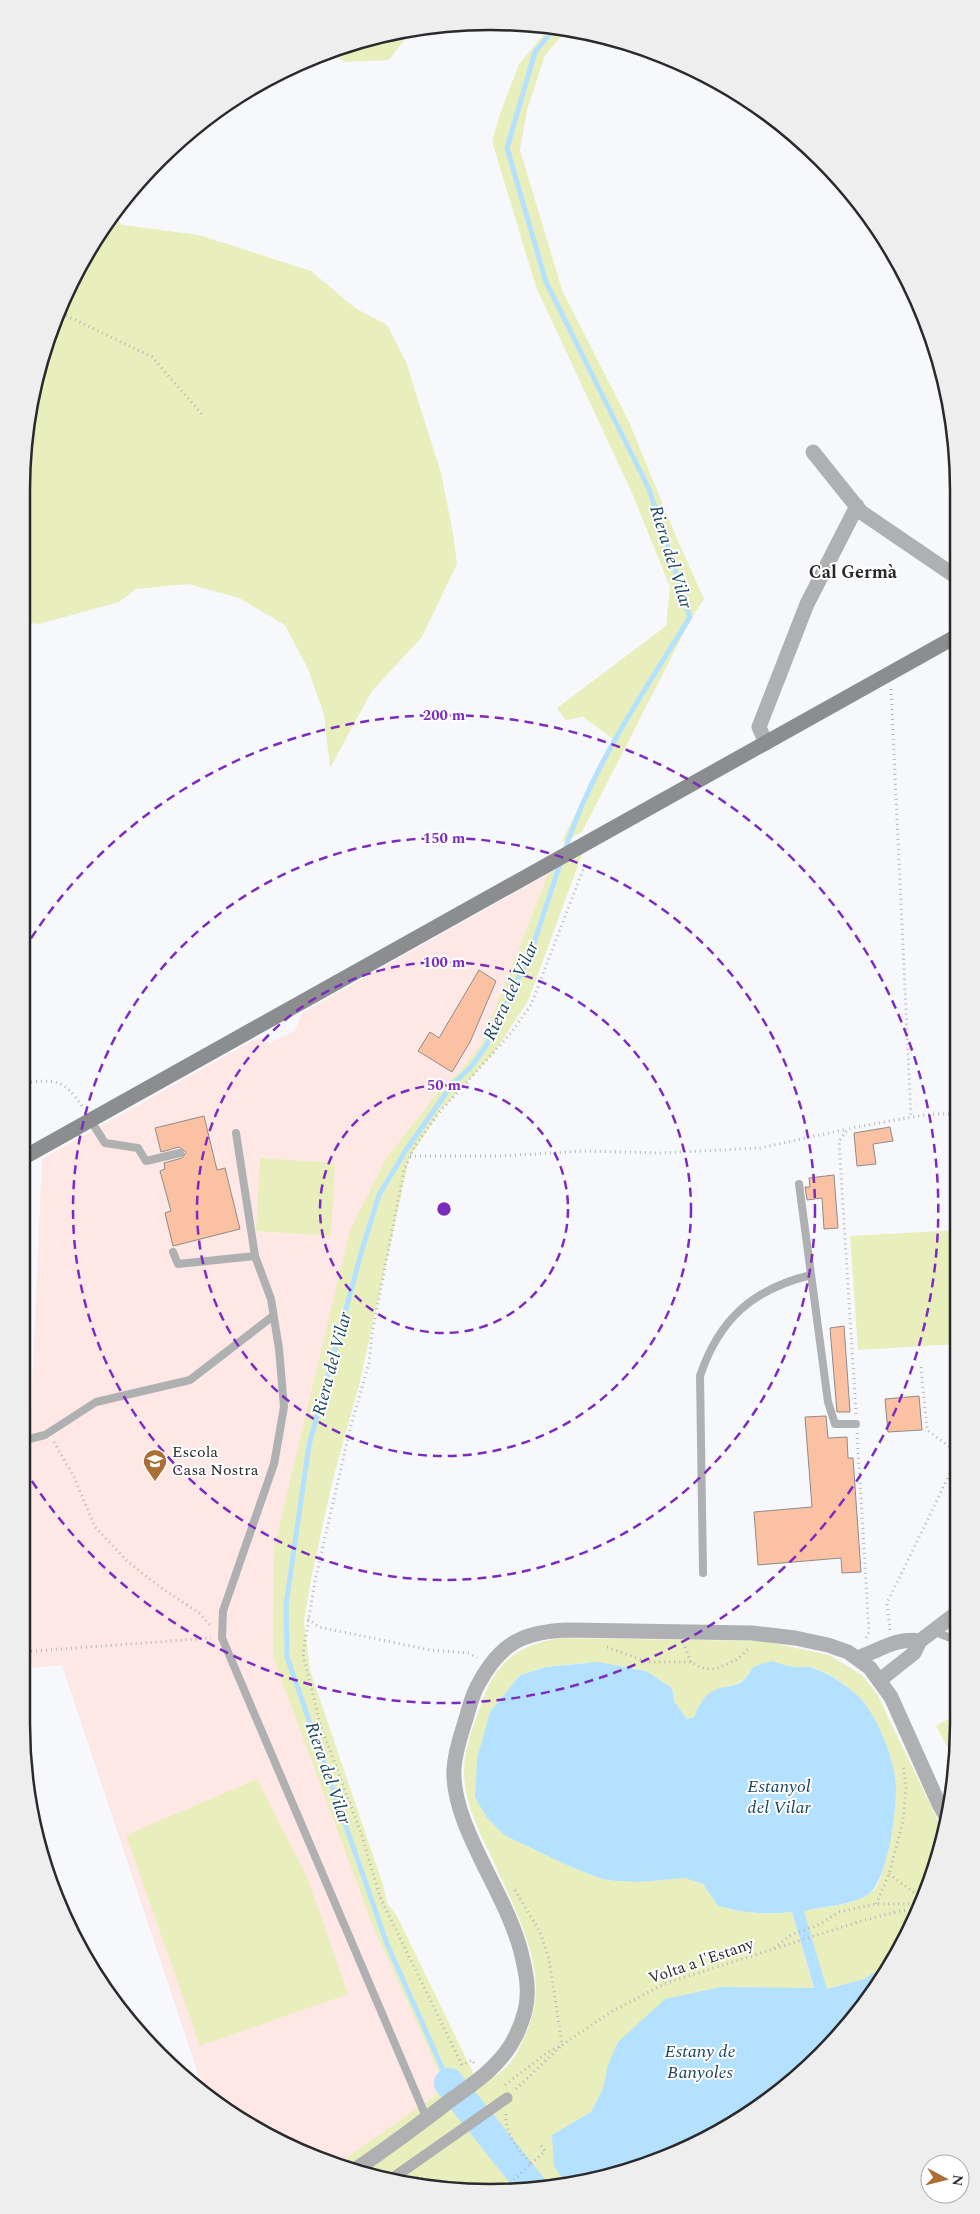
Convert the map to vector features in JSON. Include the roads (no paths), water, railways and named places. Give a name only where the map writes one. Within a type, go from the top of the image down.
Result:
[{"type":"main road","points":[[30,1154],[950,640]]},
{"type":"street","points":[[812,452],[856,506],[950,572]]},
{"type":"street","points":[[766,743],[760,727],[808,604],[856,506]]},
{"type":"street","points":[[880,1680],[914,1653],[920,1641],[950,1618]]},
{"type":"street","points":[[362,2165],[427,2119],[500,2060],[509,2048],[524,2012],[528,1985],[518,1939],[502,1899],[464,1821],[458,1802],[455,1778],[458,1744],[476,1687],[488,1665],[505,1648],[524,1636],[550,1630],[752,1633],[828,1645],[857,1658],[880,1680],[891,1697],[942,1810]]},
{"type":"street","points":[[857,1658],[876,1652],[896,1641],[906,1639],[920,1641]]},
{"type":"street","points":[[398,2175],[493,2105],[507,2098]]},
{"type":"lane","points":[[90,1120],[105,1143],[138,1148],[146,1161],[180,1153]]},
{"type":"lane","points":[[236,1133],[256,1256],[270,1299],[273,1316],[284,1407],[274,1464],[223,1611],[222,1638],[427,2119]]},
{"type":"lane","points":[[798,1184],[828,1402],[835,1424],[856,1424]]},
{"type":"lane","points":[[173,1252],[178,1264],[204,1263],[256,1256]]},
{"type":"lane","points":[[703,1573],[700,1376],[706,1357],[719,1334],[732,1318],[759,1295],[784,1282],[810,1275]]},
{"type":"lane","points":[[30,1438],[49,1432],[96,1402],[190,1380],[273,1316]]},
{"type":"lane","points":[[933,1631],[950,1638]]},
{"type":"water","name":"Estanyol del Vilar","points":[[771,1661],[791,1667],[816,1669],[829,1675],[847,1687],[865,1703],[878,1725],[892,1763],[896,1785],[893,1828],[880,1877],[874,1889],[866,1896],[843,1904],[804,1911],[827,1989],[864,1979],[878,1970],[855,2004],[815,2049],[770,2089],[746,2106],[693,2137],[638,2160],[562,2178],[554,2166],[552,2135],[591,2112],[603,2089],[608,2065],[618,2042],[665,1999],[721,1987],[814,1988],[792,1912],[755,1913],[718,1906],[703,1884],[685,1878],[639,1882],[602,1879],[571,1867],[504,1835],[487,1818],[475,1797],[477,1758],[490,1712],[520,1675],[546,1667],[598,1662],[646,1671],[672,1688],[674,1701],[687,1719],[694,1717],[697,1709],[708,1694],[715,1690],[740,1683],[753,1667]]},
{"type":"waterway","name":"Riera del Vilar","points":[[550,34],[535,52],[507,148],[546,282],[649,489],[690,617],[604,759],[576,819],[565,850]]},
{"type":"waterway","name":"Riera del Vilar","points":[[449,2083],[387,1944],[287,1657],[286,1605],[309,1445],[362,1250],[379,1195],[406,1150],[451,1086],[471,1067],[486,1046],[531,952],[561,861]]},
{"type":"waterway","points":[[449,2083],[528,2182]]},
{"type":"place","name":"Escola Casa Nostra","points":[[155,1482]]},
{"type":"district","name":"Cal Germà","points":[[853,572]]},
{"type":"water label","name":"Estany de Banyoles","points":[[700,2061]]}]
